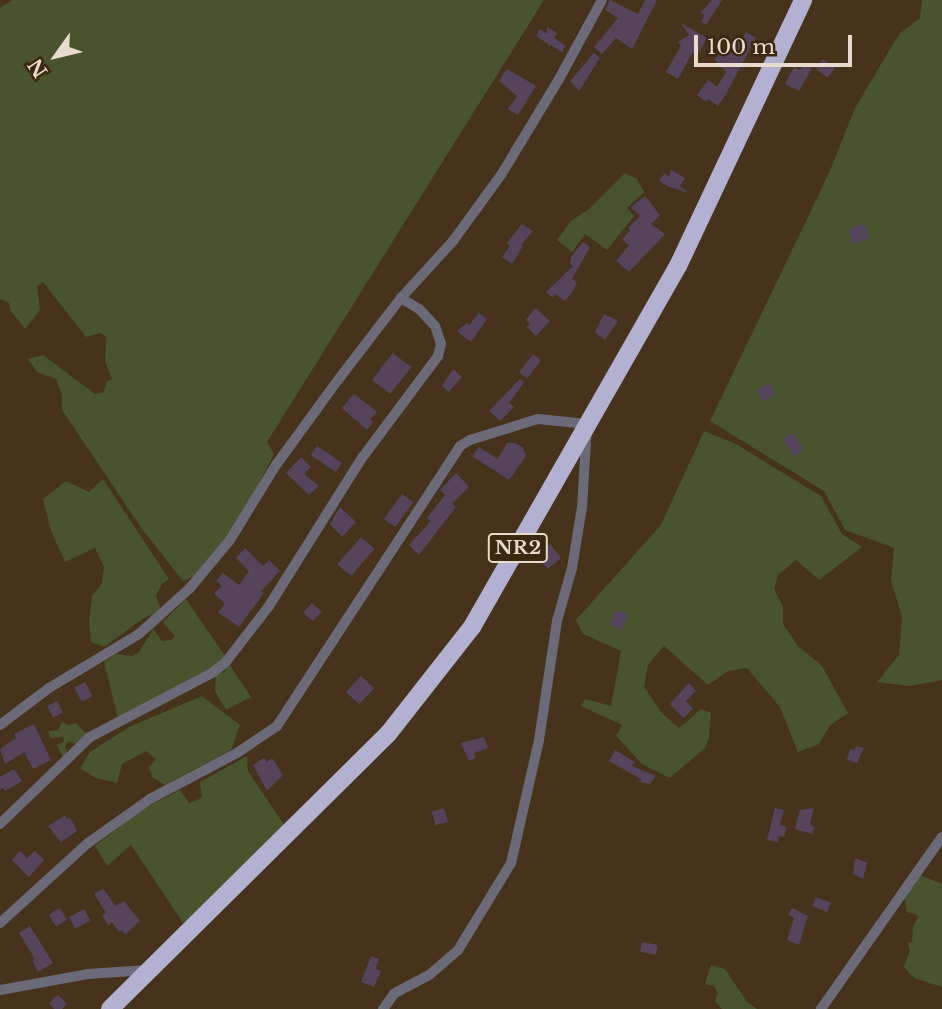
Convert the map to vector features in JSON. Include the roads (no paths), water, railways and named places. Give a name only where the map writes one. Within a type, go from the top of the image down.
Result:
[{"type":"highway","name":"NR2","points":[[110,1009],[388,734],[430,684],[472,627],[678,266],[803,0]]},
{"type":"street","points":[[0,724],[58,681],[139,634],[190,588],[230,540],[276,466],[401,298],[453,241],[501,175],[558,81],[601,0]]},
{"type":"street","points":[[0,824],[90,737],[212,673],[225,663],[270,606],[362,458],[438,356],[441,344],[435,326],[419,309],[401,298]]},
{"type":"street","points":[[0,923],[88,842],[150,799],[237,753],[277,726],[460,446],[470,440],[538,419],[587,424],[582,507],[572,568],[557,621],[539,740],[511,863],[458,950],[429,975],[394,994],[383,1009]]},
{"type":"street","points":[[821,1009],[942,837]]},
{"type":"street","points":[[0,990],[88,974],[147,970]]}]
